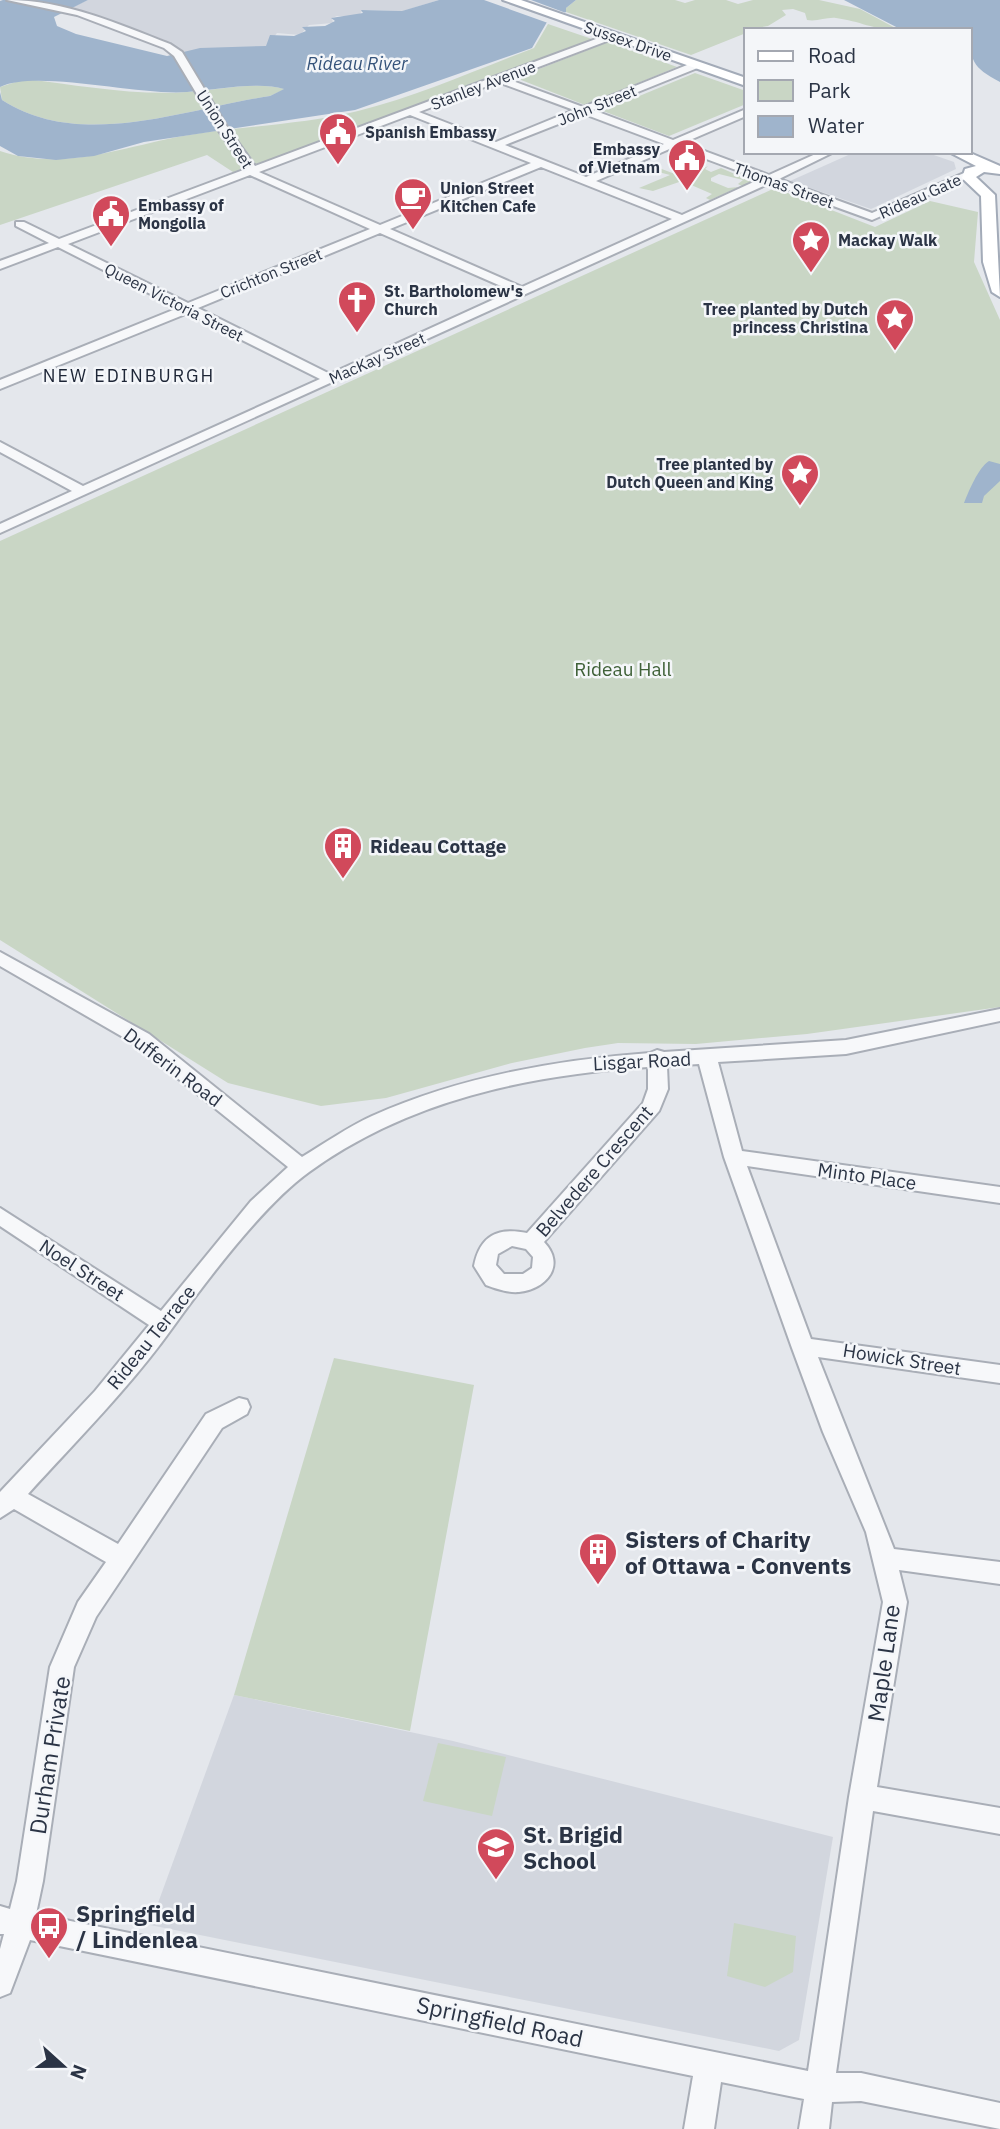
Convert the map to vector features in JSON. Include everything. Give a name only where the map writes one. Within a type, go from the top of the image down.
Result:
[{"type":"main road","name":"Sussex Drive","points":[[509,0],[744,81]]},
{"type":"main road","points":[[949,154],[967,163],[972,177],[988,195],[991,262],[1000,292]]},
{"type":"main road","points":[[961,154],[998,169]]},
{"type":"main road","points":[[972,177],[998,169]]},
{"type":"main road","points":[[972,177],[1000,188],[990,246]]},
{"type":"street","name":"Union Street","points":[[12,0],[66,10],[146,36],[178,54],[252,172],[524,292]]},
{"type":"street","name":"Stanley Avenue","points":[[0,265],[612,36]]},
{"type":"street","name":"John Street","points":[[497,145],[696,65]]},
{"type":"street","name":"Thomas Street","points":[[499,79],[872,217]]},
{"type":"street","points":[[411,112],[682,219]]},
{"type":"street","points":[[587,181],[744,113]]},
{"type":"street","name":"MacKay Street","points":[[0,529],[826,154]]},
{"type":"street","name":"Crichton Street","points":[[0,384],[542,163]]},
{"type":"street","name":"Rideau Gate","points":[[872,217],[972,177]]},
{"type":"street","name":"Queen Victoria Street","points":[[20,224],[330,379]]},
{"type":"street","points":[[0,446],[82,491]]},
{"type":"street","name":"Dufferin Road","points":[[0,958],[142,1039],[301,1167]]},
{"type":"street","name":"Lisgar Road","points":[[301,1167],[359,1130],[441,1095],[578,1065],[846,1047],[1000,1015]]},
{"type":"street","name":"Belvedere Crescent","points":[[532,1242],[652,1106],[658,1089],[657,1058]]},
{"type":"street","name":"Maple Lane","points":[[707,1058],[734,1157],[803,1348],[886,1558],[895,1602],[862,1797],[814,2129]]},
{"type":"street","name":"Minto Place","points":[[734,1157],[1000,1195]]},
{"type":"street","name":"Rideau Terrace","points":[[6,1502],[103,1397],[242,1223],[301,1167]]},
{"type":"street","name":"Noel Street","points":[[0,1216],[164,1324]]},
{"type":"street","name":"Howick Street","points":[[803,1348],[828,1348],[1000,1374]]},
{"type":"street","name":"Durham Private","points":[[0,1983],[11,1960],[9,1922],[30,1881],[62,1667],[86,1610],[214,1421],[239,1407]]},
{"type":"street","points":[[6,1502],[121,1558]]},
{"type":"street","points":[[886,1558],[1000,1573]]},
{"type":"street","points":[[862,1797],[1000,1821]]},
{"type":"street","name":"Springfield Road","points":[[9,1922],[819,2088],[861,2087],[1000,2116]]},
{"type":"street","points":[[699,2129],[709,2064]]},
{"type":"shaded area","points":[[88,0],[439,0],[403,11],[363,10],[358,16],[337,16],[332,18],[333,23],[309,25],[300,35],[277,33],[267,46],[182,54],[165,40],[70,8]]},
{"type":"shaded area","points":[[851,154],[931,154],[954,162],[956,169],[871,209],[790,181]]},
{"type":"shaded area","name":"St. Brigid School","points":[[234,1695],[453,1741],[833,1837],[799,2040],[779,2051],[150,1925]]},
{"type":"green space","points":[[576,0],[675,0],[685,3],[695,0],[726,0],[738,4],[753,0],[819,0],[860,9],[895,28],[878,28],[836,18],[807,20],[805,13],[793,9],[782,10],[786,15],[768,26],[744,28],[744,34],[691,55],[566,12],[566,8]]},
{"type":"green space","points":[[548,24],[592,39],[236,174],[207,155],[0,225],[0,151],[23,157],[69,158],[183,136],[358,111],[425,90],[534,48]]},
{"type":"green space","points":[[608,42],[677,67],[585,105],[516,78]]},
{"type":"green space","points":[[695,73],[744,90],[744,105],[669,136],[603,111]]},
{"type":"green space","points":[[25,79],[167,93],[249,86],[285,89],[270,96],[169,116],[99,125],[65,123],[33,115],[2,100],[0,87]]},
{"type":"green space","points":[[643,162],[683,177],[685,175],[680,171],[691,175],[708,166],[705,169],[711,172],[721,168],[751,181],[742,186],[738,184],[743,180],[719,174],[711,178],[711,181],[728,188],[739,187],[710,200],[706,198],[712,194],[682,181],[653,191],[639,188],[670,175],[635,166]]},
{"type":"green space","name":"Rideau Hall","points":[[775,188],[875,227],[930,201],[978,212],[974,262],[1000,320],[1000,1007],[807,1034],[696,1044],[618,1043],[512,1063],[386,1098],[321,1106],[228,1083],[0,940],[0,541]]},
{"type":"green space","points":[[334,1358],[474,1385],[410,1731],[234,1695]]},
{"type":"green space","points":[[438,1743],[506,1757],[492,1816],[423,1801]]},
{"type":"green space","points":[[734,1923],[796,1936],[793,1972],[765,1987],[727,1976]]},
{"type":"water","name":"Rideau River","points":[[88,0],[54,17],[57,26],[76,34],[167,56],[200,48],[266,46],[270,35],[294,36],[306,31],[302,27],[325,26],[335,21],[331,18],[363,13],[361,10],[402,11],[439,0],[576,0],[566,8],[566,12],[547,22],[532,48],[355,110],[144,142],[94,156],[56,160],[18,156],[0,146],[0,92],[2,100],[33,115],[65,123],[99,125],[169,116],[270,96],[284,89],[249,86],[167,92],[38,81],[16,82],[0,87],[0,1]]},
{"type":"water","points":[[844,0],[1000,0],[1000,82],[974,62],[972,28],[898,28]]},
{"type":"water","points":[[989,461],[1000,464],[1000,481],[984,496],[982,503],[964,503],[978,474]]},
{"type":"pier","points":[[484,0],[531,0],[566,13],[548,23]]},
{"type":"place","name":"Spanish Embassy","points":[[338,166]]},
{"type":"place","name":"Embassy of Vietnam","points":[[687,192]]},
{"type":"place","name":"Union Street Kitchen Cafe","points":[[413,231]]},
{"type":"place","name":"Embassy of Mongolia","points":[[111,248]]},
{"type":"place","name":"Mackay Walk","points":[[811,274]]},
{"type":"place","name":"St. Bartholomew's Church","points":[[357,334]]},
{"type":"place","name":"Tree planted by Dutch princess Christina","points":[[895,352]]},
{"type":"place","name":"Tree planted by Dutch Queen and King","points":[[800,507]]},
{"type":"place","name":"Rideau Cottage","points":[[343,880]]},
{"type":"place","name":"Sisters of Charity of Ottawa - Convents","points":[[598,1586]]},
{"type":"place","name":"St. Brigid School","points":[[496,1881]]},
{"type":"place","name":"Springfield / Lindenlea","points":[[49,1960]]},
{"type":"district","name":"NEW EDINBURGH","points":[[129,375]]}]
